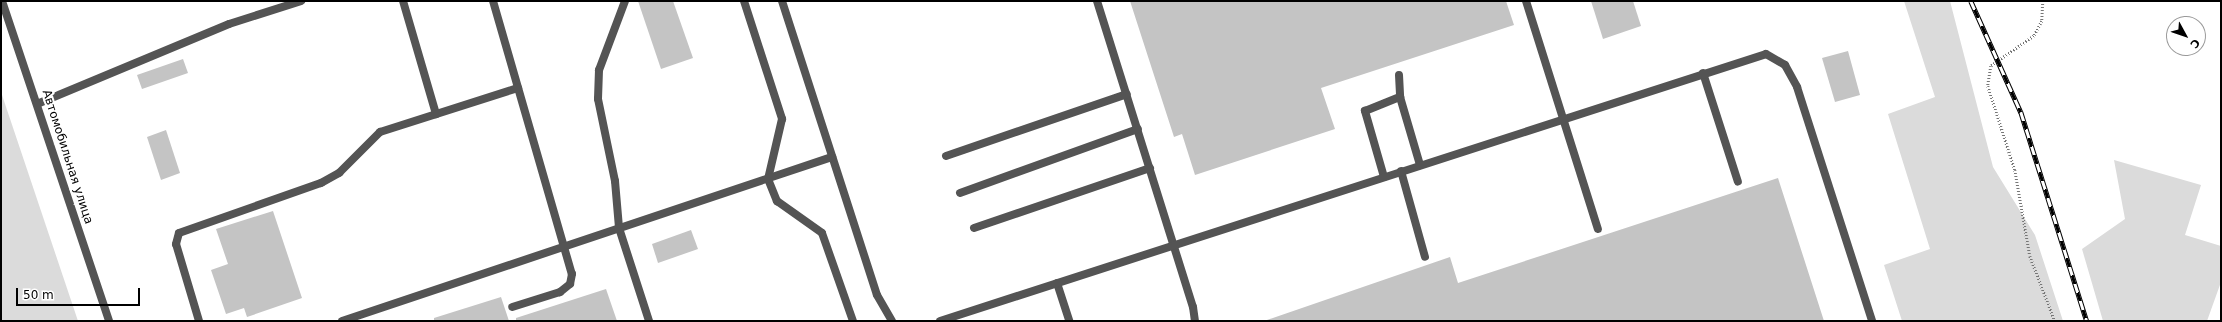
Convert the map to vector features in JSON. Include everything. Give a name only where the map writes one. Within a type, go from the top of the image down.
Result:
[{"type":"street","name":"Автомобильная улица","points":[[2,1],[109,321]]},
{"type":"street","points":[[37,104],[229,24],[301,1]]},
{"type":"street","points":[[403,1],[436,114]]},
{"type":"street","points":[[493,1],[572,274],[570,284],[560,292],[512,307]]},
{"type":"street","points":[[625,1],[599,70],[602,128],[616,181],[619,228],[649,321]]},
{"type":"street","points":[[744,1],[782,119],[768,179],[777,201],[822,233],[854,321]]},
{"type":"street","points":[[782,1],[877,295],[892,321]]},
{"type":"street","points":[[1097,1],[1174,245],[1195,321]]},
{"type":"street","points":[[1526,1],[1598,228]]},
{"type":"street","points":[[940,321],[1703,73],[1766,54],[1785,65],[1797,87],[1872,321]]},
{"type":"street","points":[[1703,73],[1738,182]]},
{"type":"street","points":[[1399,75],[1400,97],[1420,165]]},
{"type":"street","points":[[200,321],[176,244],[178,233],[321,183],[339,173],[380,132],[518,88]]},
{"type":"street","points":[[946,156],[1127,94]]},
{"type":"street","points":[[1384,177],[1365,111],[1400,97]]},
{"type":"street","points":[[960,193],[1138,129]]},
{"type":"street","points":[[342,321],[832,157]]},
{"type":"street","points":[[974,228],[1150,168]]},
{"type":"street","points":[[1401,171],[1425,257]]},
{"type":"street","points":[[1057,283],[1069,321]]},
{"type":"path","points":[[2043,1],[2042,21],[2034,36],[1991,66],[1988,86],[2015,170],[2030,256],[2055,321]]},
{"type":"shaded area","points":[[1904,1],[1950,1],[1993,167],[2035,235],[2063,321],[1902,321],[1884,265],[1930,249],[1888,114],[1935,97]]},
{"type":"shaded area","points":[[1,92],[78,321],[1,321]]},
{"type":"shaded area","points":[[2114,160],[2201,185],[2185,235],[2221,246],[2221,282],[2207,321],[2103,321],[2082,249],[2125,219]]},
{"type":"building","points":[[638,1],[673,1],[693,58],[661,69]]},
{"type":"building","points":[[1130,1],[1506,1],[1514,25],[1321,88],[1335,129],[1195,175],[1182,134],[1174,137]]},
{"type":"building","points":[[1591,1],[1633,1],[1641,26],[1603,39]]},
{"type":"building","points":[[1848,51],[1860,95],[1835,102],[1822,58]]},
{"type":"building","points":[[183,59],[188,73],[142,89],[137,75]]},
{"type":"building","points":[[166,130],[180,173],[161,180],[147,137]]},
{"type":"building","points":[[1778,178],[1824,321],[1264,321],[1450,257],[1458,283]]},
{"type":"building","points":[[273,211],[302,298],[247,317],[244,308],[226,314],[211,270],[228,264],[216,229]]},
{"type":"building","points":[[691,230],[698,249],[658,263],[652,244]]},
{"type":"building","points":[[606,289],[617,321],[516,321],[516,318]]},
{"type":"building","points":[[501,297],[509,321],[434,321],[434,318]]},
{"type":"railway","points":[[1971,1],[2021,112],[2087,321]]}]
